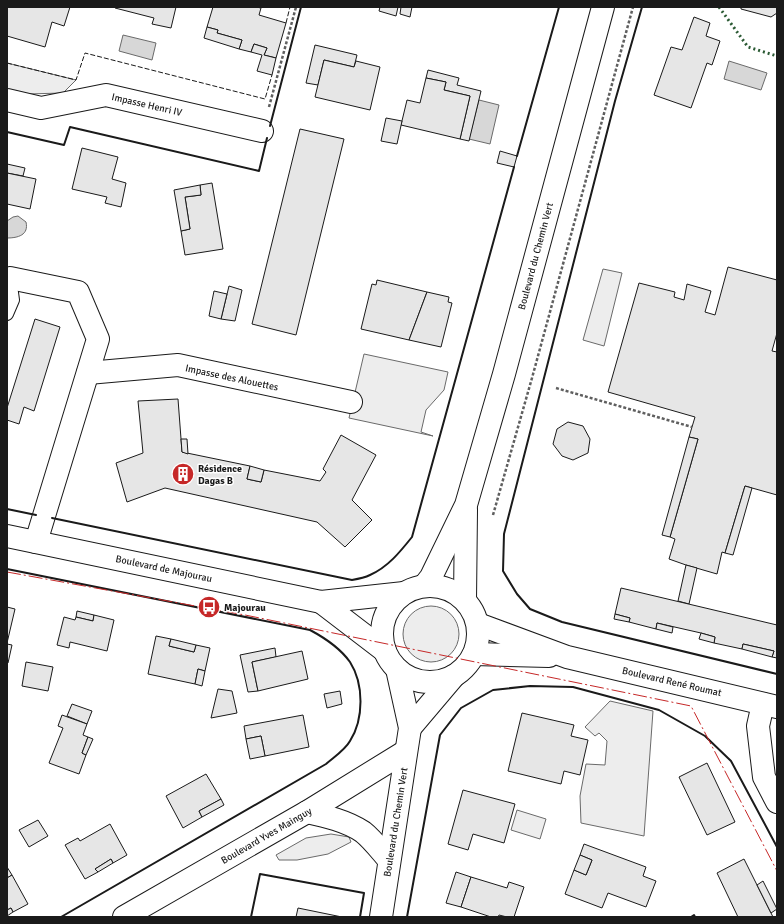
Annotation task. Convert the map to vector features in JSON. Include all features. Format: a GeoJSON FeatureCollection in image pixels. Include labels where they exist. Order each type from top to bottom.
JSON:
{"type":"FeatureCollection","features":[{"type":"Feature","properties":{"kind":"street","name":"Boulevard du Chemin Vert"},"geometry":{"type":"LineString","coordinates":[[414,589],[431,577],[466,505],[504,374],[603,7]]}},
{"type":"Feature","properties":{"kind":"street","name":"Impasse Henri IV"},"geometry":{"type":"LineString","coordinates":[[7,100],[41,108],[106,95],[262,131]]}},
{"type":"Feature","properties":{"kind":"street"},"geometry":{"type":"LineString","coordinates":[[8,278],[78,292],[98,339],[36,542]]}},
{"type":"Feature","properties":{"kind":"street","name":"Impasse des Alouettes"},"geometry":{"type":"LineString","coordinates":[[88,373],[178,365],[351,402]]}},
{"type":"Feature","properties":{"kind":"street","name":"Boulevard du Chemin Vert"},"geometry":{"type":"LineString","coordinates":[[465,600],[466,505]]}},
{"type":"Feature","properties":{"kind":"street","name":"Boulevard de Majourau"},"geometry":{"type":"LineString","coordinates":[[7,536],[321,602],[414,589]]}},
{"type":"Feature","properties":{"kind":"street"},"geometry":{"type":"LineString","coordinates":[[410,728],[454,676],[466,667],[474,654],[478,640],[478,624],[472,610],[465,600],[457,593],[447,588],[436,586],[414,589],[394,601],[387,612],[382,625],[382,638],[390,661],[397,669],[410,678],[425,682],[440,681],[454,676]]}},
{"type":"Feature","properties":{"kind":"street","name":"Boulevard de Majourau"},"geometry":{"type":"LineString","coordinates":[[321,602],[385,650]]}},
{"type":"Feature","properties":{"kind":"street","name":"Boulevard René Roumat"},"geometry":{"type":"LineString","coordinates":[[478,624],[567,656],[770,705]]}},
{"type":"Feature","properties":{"kind":"street","name":"Boulevard René Roumat"},"geometry":{"type":"LineString","coordinates":[[474,654],[567,656]]}},
{"type":"Feature","properties":{"kind":"street","name":"Boulevard du Chemin Vert"},"geometry":{"type":"LineString","coordinates":[[381,917],[410,728],[397,669]]}},
{"type":"Feature","properties":{"kind":"street"},"geometry":{"type":"LineString","coordinates":[[770,705],[758,726],[764,777],[777,802]]}},
{"type":"Feature","properties":{"kind":"street","name":"Boulevard Yves Mainguy"},"geometry":{"type":"LineString","coordinates":[[124,917],[307,812],[406,751]]}},
{"type":"Feature","properties":{"kind":"street"},"geometry":{"type":"LineString","coordinates":[[307,812],[351,825],[364,833],[389,860]]}},
{"type":"Feature","properties":{"kind":"lane"},"geometry":{"type":"LineString","coordinates":[[7,314],[13,300],[8,278]]}},
{"type":"Feature","properties":{"kind":"path"},"geometry":{"type":"LineString","coordinates":[[262,131],[296,7]]}},
{"type":"Feature","properties":{"kind":"path"},"geometry":{"type":"LineString","coordinates":[[491,520],[532,378],[634,7]]}},
{"type":"Feature","properties":{"kind":"path"},"geometry":{"type":"LineString","coordinates":[[556,388],[692,427]]}},
{"type":"Feature","properties":{"kind":"shaded area"},"geometry":{"type":"Polygon","coordinates":[[[123,35],[156,43],[152,60],[119,51],[123,35]]]}},
{"type":"Feature","properties":{"kind":"shaded area"},"geometry":{"type":"Polygon","coordinates":[[[729,61],[767,73],[761,90],[724,79],[729,61]]]}},
{"type":"Feature","properties":{"kind":"shaded area"},"geometry":{"type":"Polygon","coordinates":[[[7,63],[76,80],[63,93],[26,94],[7,91],[7,63]]]}},
{"type":"Feature","properties":{"kind":"shaded area"},"geometry":{"type":"Polygon","coordinates":[[[479,100],[499,105],[490,144],[469,139],[479,100]]]}},
{"type":"Feature","properties":{"kind":"shaded area"},"geometry":{"type":"Polygon","coordinates":[[[18,216],[26,222],[26,230],[22,235],[7,238],[7,221],[18,216]]]}},
{"type":"Feature","properties":{"kind":"shaded area"},"geometry":{"type":"Polygon","coordinates":[[[603,269],[622,273],[604,346],[583,340],[603,269]]]}},
{"type":"Feature","properties":{"kind":"shaded area"},"geometry":{"type":"Polygon","coordinates":[[[364,354],[448,372],[444,390],[426,410],[421,432],[433,436],[349,418],[364,354]]]}},
{"type":"Feature","properties":{"kind":"shaded area"},"geometry":{"type":"Polygon","coordinates":[[[425,606],[437,606],[447,610],[455,618],[459,628],[459,640],[455,650],[447,658],[437,662],[425,662],[415,658],[407,650],[403,640],[403,628],[407,618],[415,610],[425,606]]]}},
{"type":"Feature","properties":{"kind":"shaded area"},"geometry":{"type":"Polygon","coordinates":[[[610,701],[653,711],[644,836],[581,823],[580,796],[586,764],[605,765],[607,741],[599,733],[595,736],[585,727],[610,701]]]}},
{"type":"Feature","properties":{"kind":"shaded area"},"geometry":{"type":"Polygon","coordinates":[[[517,810],[546,819],[540,839],[511,830],[517,810]]]}},
{"type":"Feature","properties":{"kind":"shaded area"},"geometry":{"type":"Polygon","coordinates":[[[331,834],[349,837],[351,842],[328,854],[297,860],[279,860],[276,855],[306,838],[331,834]]]}},
{"type":"Feature","properties":{"kind":"building"},"geometry":{"type":"Polygon","coordinates":[[[7,7],[70,7],[64,26],[52,22],[45,47],[7,36],[7,7]]]}},
{"type":"Feature","properties":{"kind":"building"},"geometry":{"type":"Polygon","coordinates":[[[176,7],[171,28],[152,24],[154,18],[115,8],[176,7]]]}},
{"type":"Feature","properties":{"kind":"building"},"geometry":{"type":"Polygon","coordinates":[[[213,7],[261,8],[259,15],[286,23],[276,58],[264,55],[267,48],[254,44],[251,52],[239,49],[242,40],[217,33],[218,30],[207,27],[213,7]]]}},
{"type":"Feature","properties":{"kind":"building"},"geometry":{"type":"Polygon","coordinates":[[[380,7],[398,7],[396,16],[379,11],[380,7]]]}},
{"type":"Feature","properties":{"kind":"building"},"geometry":{"type":"Polygon","coordinates":[[[401,7],[412,7],[410,17],[400,14],[401,7]]]}},
{"type":"Feature","properties":{"kind":"building"},"geometry":{"type":"Polygon","coordinates":[[[741,7],[777,7],[777,13],[771,17],[741,9],[741,7]]]}},
{"type":"Feature","properties":{"kind":"building"},"geometry":{"type":"Polygon","coordinates":[[[694,17],[710,23],[706,36],[720,41],[712,65],[707,63],[691,108],[654,95],[671,47],[682,50],[694,17]]]}},
{"type":"Feature","properties":{"kind":"building"},"geometry":{"type":"Polygon","coordinates":[[[207,27],[218,30],[217,33],[242,40],[239,49],[204,38],[207,27]]]}},
{"type":"Feature","properties":{"kind":"building"},"geometry":{"type":"Polygon","coordinates":[[[254,44],[267,48],[264,55],[276,58],[272,75],[257,71],[262,55],[251,52],[254,44]]]}},
{"type":"Feature","properties":{"kind":"building"},"geometry":{"type":"Polygon","coordinates":[[[315,45],[357,55],[354,67],[324,60],[318,85],[306,83],[315,45]]]}},
{"type":"Feature","properties":{"kind":"building"},"geometry":{"type":"Polygon","coordinates":[[[324,60],[354,67],[356,61],[380,67],[370,110],[315,97],[324,60]]]}},
{"type":"Feature","properties":{"kind":"building"},"geometry":{"type":"Polygon","coordinates":[[[428,70],[459,78],[457,85],[481,91],[469,141],[460,139],[470,96],[444,90],[446,82],[426,78],[428,70]]]}},
{"type":"Feature","properties":{"kind":"building"},"geometry":{"type":"Polygon","coordinates":[[[426,78],[446,82],[444,90],[470,96],[460,139],[401,125],[407,100],[420,103],[426,78]]]}},
{"type":"Feature","properties":{"kind":"building"},"geometry":{"type":"Polygon","coordinates":[[[386,118],[402,121],[397,144],[381,141],[386,118]]]}},
{"type":"Feature","properties":{"kind":"building"},"geometry":{"type":"Polygon","coordinates":[[[300,129],[344,139],[296,335],[252,324],[300,129]]]}},
{"type":"Feature","properties":{"kind":"building"},"geometry":{"type":"Polygon","coordinates":[[[82,148],[118,157],[112,179],[126,183],[121,207],[105,203],[107,197],[72,189],[82,148]]]}},
{"type":"Feature","properties":{"kind":"building"},"geometry":{"type":"Polygon","coordinates":[[[500,151],[517,156],[514,167],[497,163],[500,151]]]}},
{"type":"Feature","properties":{"kind":"building"},"geometry":{"type":"Polygon","coordinates":[[[7,164],[25,168],[23,176],[7,173],[7,164]]]}},
{"type":"Feature","properties":{"kind":"building"},"geometry":{"type":"Polygon","coordinates":[[[7,173],[36,179],[30,209],[7,204],[7,173]]]}},
{"type":"Feature","properties":{"kind":"building"},"geometry":{"type":"Polygon","coordinates":[[[212,183],[223,249],[185,255],[181,231],[190,229],[185,197],[201,195],[200,185],[212,183]]]}},
{"type":"Feature","properties":{"kind":"building"},"geometry":{"type":"Polygon","coordinates":[[[200,185],[201,195],[185,197],[190,229],[181,231],[174,190],[200,185]]]}},
{"type":"Feature","properties":{"kind":"building"},"geometry":{"type":"Polygon","coordinates":[[[728,267],[777,280],[777,333],[772,351],[777,352],[777,495],[745,486],[725,553],[722,552],[717,574],[669,559],[675,539],[670,537],[698,439],[689,437],[695,417],[608,392],[639,283],[675,292],[674,297],[684,300],[687,284],[711,291],[705,312],[715,315],[728,267]]]}},
{"type":"Feature","properties":{"kind":"building"},"geometry":{"type":"Polygon","coordinates":[[[377,280],[427,292],[409,340],[361,329],[372,284],[376,285],[377,280]]]}},
{"type":"Feature","properties":{"kind":"building"},"geometry":{"type":"Polygon","coordinates":[[[229,286],[242,290],[235,321],[221,319],[229,286]]]}},
{"type":"Feature","properties":{"kind":"building"},"geometry":{"type":"Polygon","coordinates":[[[214,291],[227,294],[221,319],[209,316],[214,291]]]}},
{"type":"Feature","properties":{"kind":"building"},"geometry":{"type":"Polygon","coordinates":[[[427,292],[449,297],[448,302],[452,303],[441,347],[409,340],[427,292]]]}},
{"type":"Feature","properties":{"kind":"building"},"geometry":{"type":"Polygon","coordinates":[[[35,319],[60,327],[34,411],[24,407],[19,424],[7,420],[7,408],[35,319]]]}},
{"type":"Feature","properties":{"kind":"building","name":"Résidence Dagas B"},"geometry":{"type":"Polygon","coordinates":[[[178,399],[182,452],[250,466],[247,479],[261,482],[264,470],[320,481],[326,472],[323,469],[341,435],[376,455],[352,500],[372,520],[345,547],[317,522],[165,488],[127,502],[116,463],[143,453],[138,401],[178,399]]]}},
{"type":"Feature","properties":{"kind":"building"},"geometry":{"type":"Polygon","coordinates":[[[568,422],[583,426],[590,439],[588,453],[573,460],[562,456],[553,444],[557,429],[568,422]]]}},
{"type":"Feature","properties":{"kind":"building"},"geometry":{"type":"Polygon","coordinates":[[[689,437],[698,439],[670,537],[662,535],[689,437]]]}},
{"type":"Feature","properties":{"kind":"building"},"geometry":{"type":"Polygon","coordinates":[[[181,439],[187,439],[188,454],[182,452],[181,439]]]}},
{"type":"Feature","properties":{"kind":"building"},"geometry":{"type":"Polygon","coordinates":[[[250,466],[264,470],[261,482],[247,479],[250,466]]]}},
{"type":"Feature","properties":{"kind":"building"},"geometry":{"type":"Polygon","coordinates":[[[745,486],[752,488],[733,555],[725,553],[745,486]]]}},
{"type":"Feature","properties":{"kind":"building"},"geometry":{"type":"Polygon","coordinates":[[[686,565],[697,568],[689,604],[678,601],[686,565]]]}},
{"type":"Feature","properties":{"kind":"building"},"geometry":{"type":"Polygon","coordinates":[[[621,588],[777,625],[777,658],[772,657],[774,651],[743,644],[742,649],[714,643],[715,637],[701,633],[657,623],[656,629],[629,622],[630,618],[615,614],[621,588]]]}},
{"type":"Feature","properties":{"kind":"building"},"geometry":{"type":"Polygon","coordinates":[[[7,607],[15,609],[7,643],[7,607]]]}},
{"type":"Feature","properties":{"kind":"building"},"geometry":{"type":"Polygon","coordinates":[[[77,611],[94,615],[93,621],[76,617],[77,611]]]}},
{"type":"Feature","properties":{"kind":"building"},"geometry":{"type":"Polygon","coordinates":[[[615,614],[630,618],[629,622],[614,619],[615,614]]]}},
{"type":"Feature","properties":{"kind":"building"},"geometry":{"type":"Polygon","coordinates":[[[94,615],[114,620],[107,651],[70,642],[69,648],[57,645],[64,617],[75,620],[76,617],[93,621],[94,615]]]}},
{"type":"Feature","properties":{"kind":"building"},"geometry":{"type":"Polygon","coordinates":[[[657,623],[673,627],[672,633],[656,629],[657,623]]]}},
{"type":"Feature","properties":{"kind":"building"},"geometry":{"type":"Polygon","coordinates":[[[701,633],[715,637],[714,643],[699,639],[701,633]]]}},
{"type":"Feature","properties":{"kind":"building"},"geometry":{"type":"Polygon","coordinates":[[[156,636],[171,639],[169,646],[194,652],[196,645],[210,648],[205,671],[198,669],[195,684],[148,674],[156,636]]]}},
{"type":"Feature","properties":{"kind":"building"},"geometry":{"type":"Polygon","coordinates":[[[171,639],[196,645],[194,652],[169,646],[171,639]]]}},
{"type":"Feature","properties":{"kind":"building"},"geometry":{"type":"Polygon","coordinates":[[[7,644],[12,645],[8,663],[7,663],[7,644]]]}},
{"type":"Feature","properties":{"kind":"building"},"geometry":{"type":"Polygon","coordinates":[[[743,644],[774,651],[772,657],[742,649],[743,644]]]}},
{"type":"Feature","properties":{"kind":"building"},"geometry":{"type":"Polygon","coordinates":[[[275,648],[276,657],[252,662],[258,691],[248,692],[240,655],[275,648]]]}},
{"type":"Feature","properties":{"kind":"building"},"geometry":{"type":"Polygon","coordinates":[[[302,651],[308,679],[258,691],[252,662],[302,651]]]}},
{"type":"Feature","properties":{"kind":"building"},"geometry":{"type":"Polygon","coordinates":[[[26,662],[53,667],[48,691],[22,686],[26,662]]]}},
{"type":"Feature","properties":{"kind":"building"},"geometry":{"type":"Polygon","coordinates":[[[198,669],[205,671],[202,686],[195,684],[198,669]]]}},
{"type":"Feature","properties":{"kind":"building"},"geometry":{"type":"Polygon","coordinates":[[[218,689],[232,691],[237,713],[211,718],[218,689]]]}},
{"type":"Feature","properties":{"kind":"building"},"geometry":{"type":"Polygon","coordinates":[[[340,691],[342,704],[327,708],[324,694],[340,691]]]}},
{"type":"Feature","properties":{"kind":"building"},"geometry":{"type":"Polygon","coordinates":[[[72,704],[92,711],[87,724],[67,716],[72,704]]]}},
{"type":"Feature","properties":{"kind":"building"},"geometry":{"type":"Polygon","coordinates":[[[522,713],[574,725],[571,736],[588,740],[580,775],[564,771],[561,784],[508,771],[522,713]]]}},
{"type":"Feature","properties":{"kind":"building"},"geometry":{"type":"Polygon","coordinates":[[[62,715],[87,724],[83,735],[88,737],[82,753],[86,755],[79,774],[49,763],[63,728],[58,726],[62,715]]]}},
{"type":"Feature","properties":{"kind":"building"},"geometry":{"type":"Polygon","coordinates":[[[303,715],[309,747],[265,756],[261,736],[246,739],[244,726],[303,715]]]}},
{"type":"Feature","properties":{"kind":"building"},"geometry":{"type":"Polygon","coordinates":[[[261,736],[265,756],[250,759],[246,739],[261,736]]]}},
{"type":"Feature","properties":{"kind":"building"},"geometry":{"type":"Polygon","coordinates":[[[88,737],[93,739],[86,755],[82,753],[88,737]]]}},
{"type":"Feature","properties":{"kind":"building"},"geometry":{"type":"Polygon","coordinates":[[[707,763],[735,822],[707,835],[679,777],[707,763]]]}},
{"type":"Feature","properties":{"kind":"building"},"geometry":{"type":"Polygon","coordinates":[[[206,774],[221,799],[199,811],[202,817],[183,828],[166,796],[206,774]]]}},
{"type":"Feature","properties":{"kind":"building"},"geometry":{"type":"Polygon","coordinates":[[[463,790],[515,804],[504,843],[473,834],[468,850],[448,844],[463,790]]]}},
{"type":"Feature","properties":{"kind":"building"},"geometry":{"type":"Polygon","coordinates":[[[221,799],[224,805],[202,817],[199,811],[221,799]]]}},
{"type":"Feature","properties":{"kind":"building"},"geometry":{"type":"Polygon","coordinates":[[[38,820],[48,836],[29,847],[19,830],[38,820]]]}},
{"type":"Feature","properties":{"kind":"building"},"geometry":{"type":"Polygon","coordinates":[[[110,824],[127,855],[113,863],[111,859],[95,869],[98,872],[85,879],[65,845],[78,838],[80,841],[110,824]]]}},
{"type":"Feature","properties":{"kind":"building"},"geometry":{"type":"Polygon","coordinates":[[[584,844],[646,867],[643,876],[656,881],[646,907],[608,893],[602,908],[565,894],[574,870],[586,875],[592,860],[580,855],[584,844]]]}},
{"type":"Feature","properties":{"kind":"building"},"geometry":{"type":"Polygon","coordinates":[[[580,855],[592,860],[586,875],[574,870],[580,855]]]}},
{"type":"Feature","properties":{"kind":"building"},"geometry":{"type":"Polygon","coordinates":[[[111,859],[113,863],[98,872],[95,869],[111,859]]]}},
{"type":"Feature","properties":{"kind":"building"},"geometry":{"type":"Polygon","coordinates":[[[744,859],[773,917],[738,917],[717,873],[744,859]]]}},
{"type":"Feature","properties":{"kind":"building"},"geometry":{"type":"Polygon","coordinates":[[[7,867],[12,875],[7,878],[7,867]]]}},
{"type":"Feature","properties":{"kind":"building"},"geometry":{"type":"Polygon","coordinates":[[[456,872],[471,877],[461,907],[446,903],[456,872]]]}},
{"type":"Feature","properties":{"kind":"building"},"geometry":{"type":"Polygon","coordinates":[[[12,875],[28,904],[13,912],[11,908],[7,910],[7,878],[12,875]]]}},
{"type":"Feature","properties":{"kind":"building"},"geometry":{"type":"Polygon","coordinates":[[[471,877],[507,888],[509,882],[524,887],[514,917],[499,915],[498,917],[491,917],[461,907],[471,877]]]}},
{"type":"Feature","properties":{"kind":"building"},"geometry":{"type":"Polygon","coordinates":[[[763,881],[777,909],[771,913],[757,885],[763,881]]]}},
{"type":"Feature","properties":{"kind":"building"},"geometry":{"type":"Polygon","coordinates":[[[11,908],[13,912],[7,916],[7,910],[11,908]]]}},
{"type":"Feature","properties":{"kind":"building"},"geometry":{"type":"Polygon","coordinates":[[[298,908],[342,917],[296,917],[298,908]]]}},
{"type":"Feature","properties":{"kind":"hedge"},"geometry":{"type":"LineString","coordinates":[[719,7],[748,47],[777,56]]}},
{"type":"Feature","properties":{"kind":"fence"},"geometry":{"type":"LineString","coordinates":[[286,23],[290,7]]}},
{"type":"Feature","properties":{"kind":"fence"},"geometry":{"type":"LineString","coordinates":[[7,63],[76,80],[85,53],[265,99],[272,75]]}},
{"type":"Feature","properties":{"kind":"wall"},"geometry":{"type":"LineString","coordinates":[[270,126],[301,7]]}},
{"type":"Feature","properties":{"kind":"wall"},"geometry":{"type":"LineString","coordinates":[[517,156],[559,7]]}},
{"type":"Feature","properties":{"kind":"wall"},"geometry":{"type":"LineString","coordinates":[[642,7],[615,101],[504,534],[503,571],[517,594],[530,609],[562,622],[777,674]]}},
{"type":"Feature","properties":{"kind":"wall"},"geometry":{"type":"LineString","coordinates":[[7,132],[64,145],[70,127],[259,171],[267,138]]}},
{"type":"Feature","properties":{"kind":"wall"},"geometry":{"type":"LineString","coordinates":[[52,518],[352,580],[368,576],[382,568],[398,554],[412,537],[514,167]]}},
{"type":"Feature","properties":{"kind":"wall"},"geometry":{"type":"LineString","coordinates":[[7,509],[36,515]]}},
{"type":"Feature","properties":{"kind":"wall"},"geometry":{"type":"LineString","coordinates":[[7,569],[310,630],[321,636],[342,652],[355,671],[360,691],[360,712],[355,732],[345,747],[326,764],[61,917]]}},
{"type":"Feature","properties":{"kind":"wall"},"geometry":{"type":"LineString","coordinates":[[407,917],[440,735],[461,708],[493,690],[530,686],[573,687],[659,710],[705,736],[731,761],[777,847]]}},
{"type":"Feature","properties":{"kind":"wall"},"geometry":{"type":"LineString","coordinates":[[251,917],[260,874],[364,893],[360,917]]}},
{"type":"Feature","properties":{"kind":"wall"},"geometry":{"type":"LineString","coordinates":[[691,917],[694,915],[695,917]]}},
{"type":"Feature","properties":{"kind":"power"},"geometry":{"type":"LineString","coordinates":[[7,572],[245,615],[691,706],[777,871]]}},
{"type":"Feature","properties":{"kind":"place","name":"Résidence Dagas B"},"geometry":{"type":"Point","coordinates":[183,474]}},
{"type":"Feature","properties":{"kind":"place","name":"Majourau"},"geometry":{"type":"Point","coordinates":[209,607]}}]}
